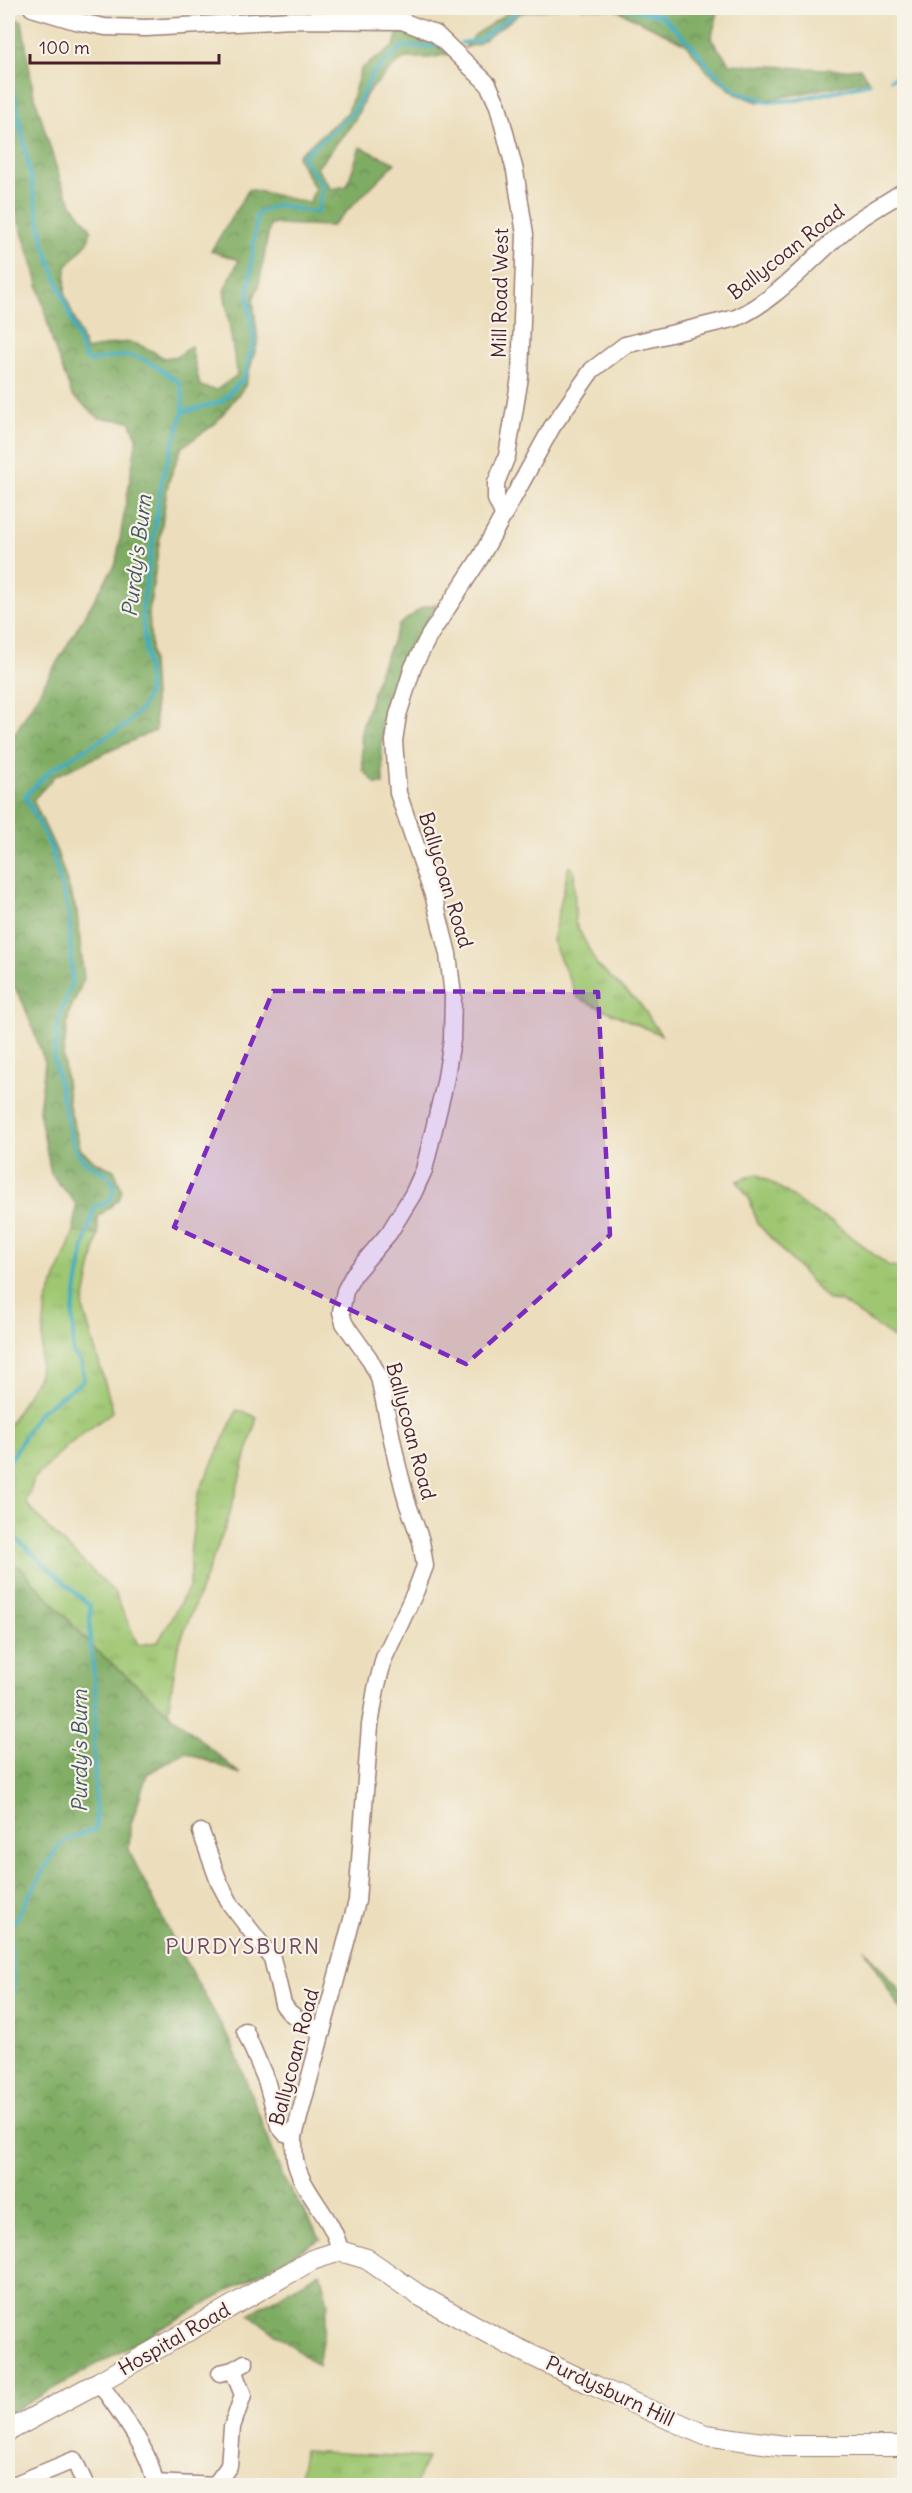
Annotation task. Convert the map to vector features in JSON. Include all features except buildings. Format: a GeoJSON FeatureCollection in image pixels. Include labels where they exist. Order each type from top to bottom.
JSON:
{"type":"FeatureCollection","features":[{"type":"Feature","properties":{"kind":"main road","name":"Hospital Road"},"geometry":{"type":"LineString","coordinates":[[8,2431],[99,2382],[312,2260],[340,2251]]}},
{"type":"Feature","properties":{"kind":"main road","name":"Purdysburn Hill"},"geometry":{"type":"LineString","coordinates":[[340,2251],[367,2259],[417,2294],[506,2343],[705,2435],[784,2446],[904,2446]]}},
{"type":"Feature","properties":{"kind":"street","name":"Mill Road West"},"geometry":{"type":"LineString","coordinates":[[32,8],[105,27],[146,28],[291,20],[402,21],[436,34],[488,84],[498,106],[504,128],[525,234],[523,339],[519,377],[507,456],[496,483],[496,499],[504,516]]}},
{"type":"Feature","properties":{"kind":"street","name":"Ballycoan Road"},"geometry":{"type":"LineString","coordinates":[[340,2251],[338,2239],[305,2184],[295,2160],[294,2136],[357,1901],[370,1725],[376,1689],[384,1658],[425,1566],[424,1554],[399,1473],[378,1377],[369,1358],[344,1323],[341,1312],[345,1290],[354,1274],[389,1233],[413,1194],[424,1170],[445,1083],[452,1040],[453,996],[448,954],[434,898],[398,793],[394,741],[398,715],[413,667],[429,636],[504,516],[552,427],[592,370],[625,345],[736,318],[749,312],[786,285],[852,225],[904,191]]}},
{"type":"Feature","properties":{"kind":"street"},"geometry":{"type":"LineString","coordinates":[[201,1832],[219,1882],[231,1905],[272,1958],[283,2004],[302,2022],[322,2032]]}},
{"type":"Feature","properties":{"kind":"street"},"geometry":{"type":"LineString","coordinates":[[245,2031],[266,2080],[279,2126],[285,2133],[294,2136]]}},
{"type":"Feature","properties":{"kind":"street"},"geometry":{"type":"LineString","coordinates":[[99,2382],[138,2440],[152,2472],[154,2484],[215,2485],[229,2466],[232,2427],[243,2395],[233,2368]]}},
{"type":"Feature","properties":{"kind":"street"},"geometry":{"type":"LineString","coordinates":[[11,2486],[74,2460],[86,2486]]}},
{"type":"Feature","properties":{"kind":"highlighted area"},"geometry":{"type":"Polygon","coordinates":[[[273,991],[598,992],[610,1235],[466,1364],[174,1227],[273,991]]]}},
{"type":"Feature","properties":{"kind":"green space"},"geometry":{"type":"Polygon","coordinates":[[[514,8],[558,8],[521,13],[478,44],[464,48],[475,35],[514,8]]]}},
{"type":"Feature","properties":{"kind":"green space"},"geometry":{"type":"Polygon","coordinates":[[[582,8],[719,8],[711,39],[730,64],[843,70],[860,68],[868,80],[758,102],[736,94],[708,72],[686,44],[615,9],[582,8]]]}},
{"type":"Feature","properties":{"kind":"green space"},"geometry":{"type":"Polygon","coordinates":[[[8,16],[22,21],[33,91],[60,180],[72,204],[91,229],[88,242],[66,267],[65,294],[86,350],[126,342],[142,346],[164,358],[178,356],[191,346],[200,386],[216,390],[237,375],[224,290],[239,260],[211,251],[249,189],[309,203],[315,189],[297,156],[348,112],[361,69],[394,46],[399,29],[430,40],[449,54],[429,58],[406,58],[392,68],[367,93],[355,120],[317,168],[331,189],[347,186],[360,147],[395,163],[332,226],[270,224],[259,285],[253,300],[258,341],[245,386],[215,424],[182,447],[168,483],[149,613],[156,730],[55,776],[33,800],[57,852],[77,912],[84,979],[69,1013],[63,1056],[69,1106],[81,1150],[96,1162],[114,1170],[122,1190],[119,1199],[98,1217],[98,1235],[74,1232],[76,1204],[51,1174],[39,1111],[45,1062],[24,1005],[8,975],[8,745],[116,563],[137,437],[130,421],[99,418],[72,395],[53,344],[34,269],[14,207],[8,162],[8,16]]]}},
{"type":"Feature","properties":{"kind":"green space"},"geometry":{"type":"Polygon","coordinates":[[[437,604],[419,634],[396,682],[382,739],[383,784],[376,784],[363,770],[361,731],[379,673],[399,625],[423,607],[437,604]]]}},
{"type":"Feature","properties":{"kind":"green space"},"geometry":{"type":"Polygon","coordinates":[[[569,866],[574,871],[575,922],[597,965],[640,1004],[661,1035],[578,998],[552,941],[569,866]]]}},
{"type":"Feature","properties":{"kind":"green space"},"geometry":{"type":"Polygon","coordinates":[[[757,1174],[814,1213],[832,1222],[889,1266],[904,1268],[904,1345],[840,1301],[828,1300],[757,1223],[750,1200],[737,1181],[757,1174]]]}},
{"type":"Feature","properties":{"kind":"green space"},"geometry":{"type":"Polygon","coordinates":[[[74,1232],[98,1235],[83,1308],[113,1411],[67,1446],[34,1479],[26,1503],[49,1529],[114,1592],[138,1645],[158,1642],[190,1585],[190,1554],[198,1494],[237,1410],[257,1417],[227,1523],[178,1647],[168,1712],[94,1648],[19,1566],[8,1566],[8,1427],[39,1375],[46,1303],[74,1232]]]}},
{"type":"Feature","properties":{"kind":"green space"},"geometry":{"type":"Polygon","coordinates":[[[8,1566],[19,1566],[94,1648],[240,1774],[185,1752],[147,1774],[130,1827],[129,1851],[174,1941],[231,2042],[284,2180],[321,2239],[8,2414],[8,1566]]]}},
{"type":"Feature","properties":{"kind":"green space"},"geometry":{"type":"Polygon","coordinates":[[[864,1948],[904,1995],[904,2015],[864,1948]]]}},
{"type":"Feature","properties":{"kind":"green space"},"geometry":{"type":"Polygon","coordinates":[[[320,2272],[328,2303],[318,2366],[249,2314],[320,2272]]]}},
{"type":"Feature","properties":{"kind":"green space"},"geometry":{"type":"Polygon","coordinates":[[[304,2451],[427,2458],[415,2484],[299,2485],[304,2451]]]}},
{"type":"Feature","properties":{"kind":"waterway"},"geometry":{"type":"LineString","coordinates":[[461,43],[479,40],[521,9],[530,8]]}},
{"type":"Feature","properties":{"kind":"waterway"},"geometry":{"type":"LineString","coordinates":[[625,8],[662,16],[692,45],[711,69],[738,92],[768,102],[797,100],[870,83]]}},
{"type":"Feature","properties":{"kind":"waterway"},"geometry":{"type":"LineString","coordinates":[[183,412],[221,402],[244,378],[254,341],[248,297],[257,213],[277,205],[317,213],[323,187],[302,156],[353,114],[373,73],[403,46],[435,47]]}},
{"type":"Feature","properties":{"kind":"waterway","name":"Purdy's Burn"},"geometry":{"type":"LineString","coordinates":[[8,71],[44,244],[85,358],[90,362],[119,356],[138,357],[179,382],[183,395],[183,412],[162,479],[142,611],[149,691],[142,708],[126,725],[52,769],[25,796],[51,848],[69,913],[72,982],[59,1017],[54,1059],[66,1116],[74,1147],[84,1161],[108,1175],[114,1184],[110,1200],[95,1206],[84,1246],[73,1311],[73,1353],[82,1365],[84,1380],[38,1413],[8,1464]]}},
{"type":"Feature","properties":{"kind":"waterway"},"geometry":{"type":"LineString","coordinates":[[891,79],[904,72]]}},
{"type":"Feature","properties":{"kind":"waterway","name":"Purdy's Burn"},"geometry":{"type":"LineString","coordinates":[[8,1525],[10,1533],[90,1606],[90,1637],[96,1700],[94,1744],[96,1829],[68,1839],[58,1846],[9,1930],[14,1991],[8,2010]]}},
{"type":"Feature","properties":{"kind":"district","name":"PURDYSBURN"},"geometry":{"type":"Point","coordinates":[243,1946]}}]}
